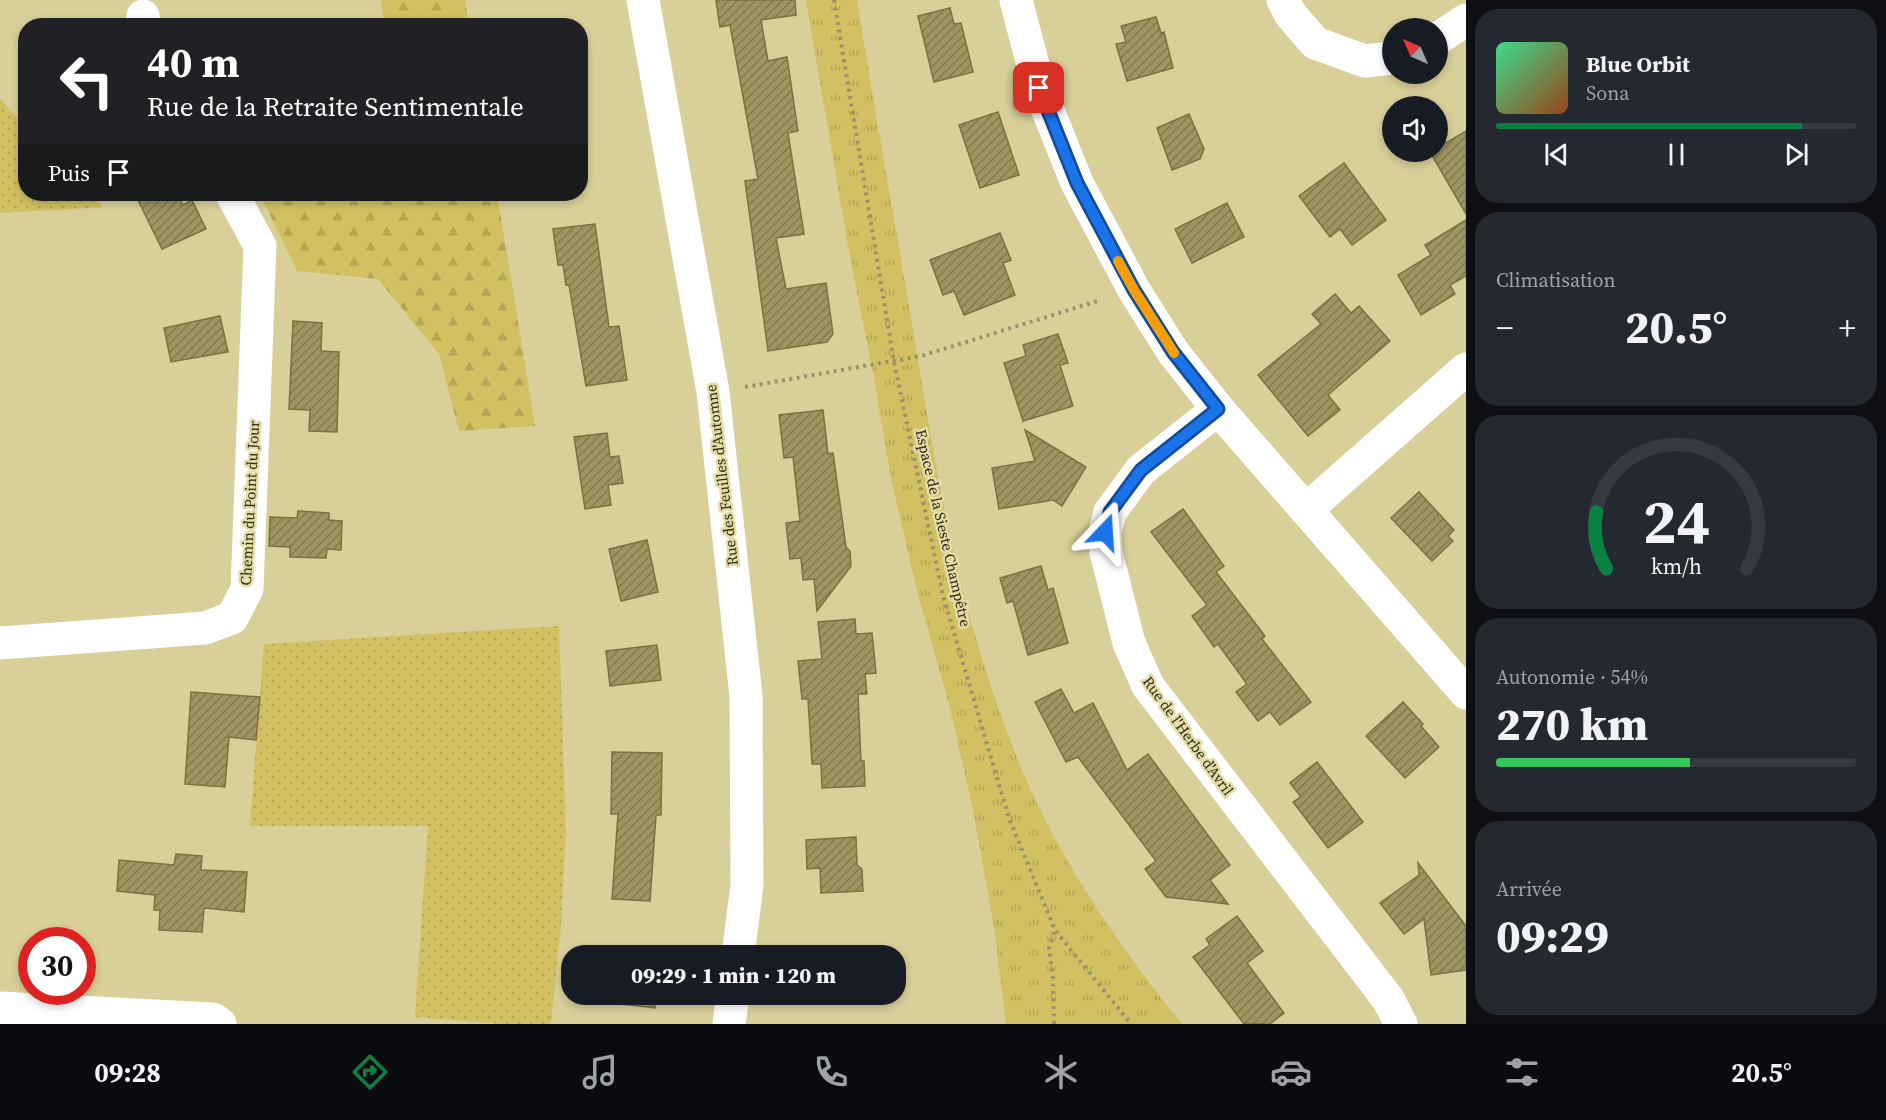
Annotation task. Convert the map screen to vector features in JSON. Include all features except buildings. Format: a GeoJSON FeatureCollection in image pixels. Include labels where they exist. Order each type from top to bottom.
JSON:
{"type":"FeatureCollection","features":[{"type":"Feature","properties":{"kind":"street","name":"Rue des Feuilles d'Automne"},"geometry":{"type":"LineString","coordinates":[[643,0],[713,392],[746,696],[747,885],[739,945]]}},
{"type":"Feature","properties":{"kind":"street"},"geometry":{"type":"LineString","coordinates":[[1016,0],[1039,88],[1077,183],[1134,290],[1173,352],[1218,409],[1466,693]]}},
{"type":"Feature","properties":{"kind":"street"},"geometry":{"type":"LineString","coordinates":[[1283,0],[1291,15],[1315,43],[1365,61],[1382,59]]}},
{"type":"Feature","properties":{"kind":"street"},"geometry":{"type":"LineString","coordinates":[[1448,32],[1466,20]]}},
{"type":"Feature","properties":{"kind":"street","name":"Chemin du Point du Jour"},"geometry":{"type":"LineString","coordinates":[[0,643],[205,628],[232,618],[247,589],[260,246],[236,201]]}},
{"type":"Feature","properties":{"kind":"street"},"geometry":{"type":"LineString","coordinates":[[1306,510],[1466,369]]}},
{"type":"Feature","properties":{"kind":"street","name":"Rue de l'Herbe d'Avril"},"geometry":{"type":"LineString","coordinates":[[1218,409],[1141,470],[1110,512],[1105,532],[1106,552],[1129,643],[1148,686],[1388,999],[1401,1024]]}},
{"type":"Feature","properties":{"kind":"street"},"geometry":{"type":"LineString","coordinates":[[729,1024],[732,1005]]}},
{"type":"Feature","properties":{"kind":"street"},"geometry":{"type":"LineString","coordinates":[[0,1008],[213,1019],[220,1024]]}},
{"type":"Feature","properties":{"kind":"path","name":"Espace de la Sieste Champêtre"},"geometry":{"type":"LineString","coordinates":[[834,0],[894,362],[943,596],[1009,818],[1055,930],[1131,1024]]}},
{"type":"Feature","properties":{"kind":"path"},"geometry":{"type":"LineString","coordinates":[[743,387],[921,356],[1134,290]]}},
{"type":"Feature","properties":{"kind":"path"},"geometry":{"type":"LineString","coordinates":[[1054,1024],[1053,978],[1049,948],[1055,930]]}},
{"type":"Feature","properties":{"kind":"green space"},"geometry":{"type":"Polygon","coordinates":[[[381,0],[465,0],[468,18],[384,18],[381,0]]]}},
{"type":"Feature","properties":{"kind":"green space"},"geometry":{"type":"Polygon","coordinates":[[[806,0],[857,0],[945,513],[971,622],[1003,721],[1037,804],[1073,870],[1114,934],[1182,1024],[1006,1024],[994,927],[973,810],[950,708],[918,594],[891,479],[806,0]]]}},
{"type":"Feature","properties":{"kind":"green space"},"geometry":{"type":"Polygon","coordinates":[[[0,99],[18,118],[18,201],[97,201],[103,207],[0,213],[0,99]]]}},
{"type":"Feature","properties":{"kind":"green space"},"geometry":{"type":"Polygon","coordinates":[[[263,201],[498,201],[535,426],[459,431],[439,354],[378,279],[297,271],[263,201]]]}},
{"type":"Feature","properties":{"kind":"green space"},"geometry":{"type":"Polygon","coordinates":[[[559,626],[566,831],[561,925],[551,1024],[501,1024],[415,1017],[428,826],[250,826],[264,644],[559,626]]]}},
{"type":"Feature","properties":{"kind":"slow traffic"},"geometry":{"type":"LineString","coordinates":[[1118,261],[1174,353]]}},
{"type":"Feature","properties":{"kind":"route"},"geometry":{"type":"LineString","coordinates":[[1039,88],[1077,183],[1134,290],[1173,352],[1218,409],[1141,470],[1110,512],[1105,532]]}}]}
